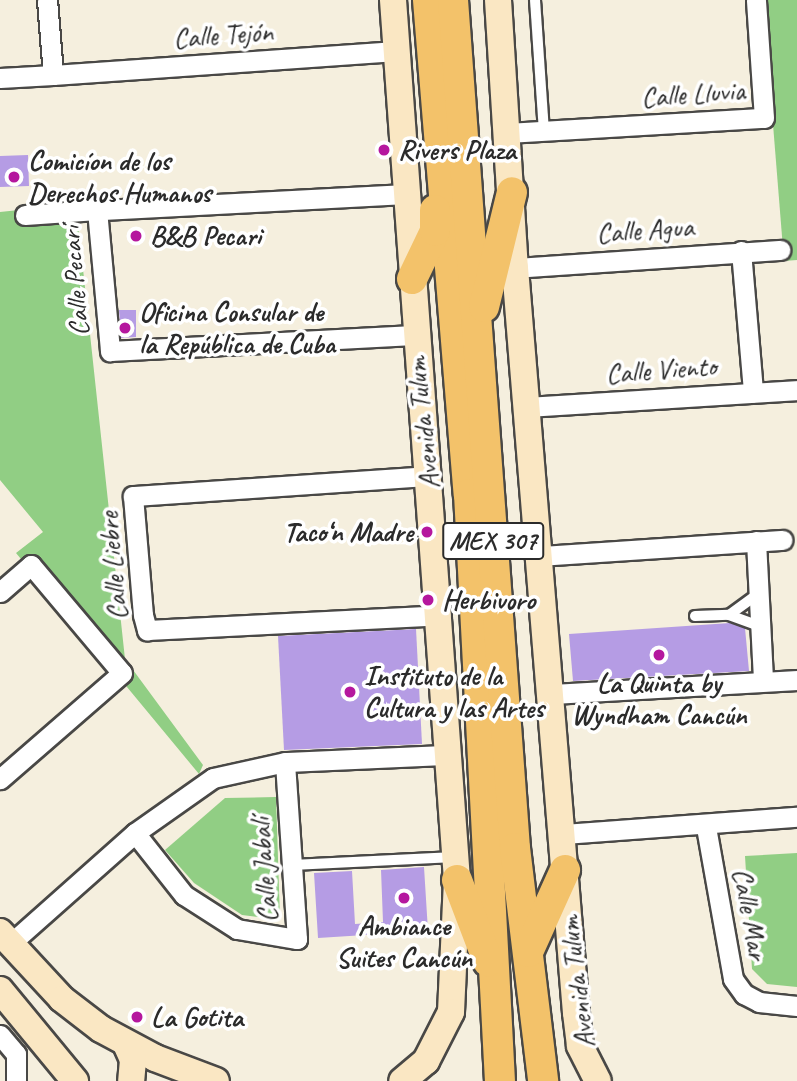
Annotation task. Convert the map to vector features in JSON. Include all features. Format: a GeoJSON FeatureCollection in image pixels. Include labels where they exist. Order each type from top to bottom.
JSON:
{"type":"FeatureCollection","features":[{"type":"Feature","properties":{"kind":"main road","name":"Avenida Tulum"},"geometry":{"type":"LineString","coordinates":[[428,0],[469,494],[498,988],[500,1081]]}},
{"type":"Feature","properties":{"kind":"main road","name":"Avenida Tulum"},"geometry":{"type":"LineString","coordinates":[[453,0],[515,848],[543,1081]]}},
{"type":"Feature","properties":{"kind":"main road"},"geometry":{"type":"LineString","coordinates":[[412,279],[435,231],[433,70]]}},
{"type":"Feature","properties":{"kind":"main road"},"geometry":{"type":"LineString","coordinates":[[478,331],[512,192]]}},
{"type":"Feature","properties":{"kind":"main road"},"geometry":{"type":"LineString","coordinates":[[456,869],[498,988]]}},
{"type":"Feature","properties":{"kind":"main road"},"geometry":{"type":"LineString","coordinates":[[527,953],[565,870]]}},
{"type":"Feature","properties":{"kind":"street"},"geometry":{"type":"LineString","coordinates":[[47,0],[53,75]]}},
{"type":"Feature","properties":{"kind":"street","name":"Avenida Tulum"},"geometry":{"type":"LineString","coordinates":[[393,0],[414,335],[441,615],[446,755],[456,869],[451,1012],[426,1061],[402,1081]]}},
{"type":"Feature","properties":{"kind":"street","name":"Avenida Tulum"},"geometry":{"type":"LineString","coordinates":[[498,0],[515,268],[553,694],[580,1046],[598,1081]]}},
{"type":"Feature","properties":{"kind":"street","name":"Calle Lluvia"},"geometry":{"type":"LineString","coordinates":[[508,133],[764,118],[756,0]]}},
{"type":"Feature","properties":{"kind":"street","name":"Calle Tejón"},"geometry":{"type":"LineString","coordinates":[[0,78],[396,51]]}},
{"type":"Feature","properties":{"kind":"street","name":"Calle Pecarí"},"geometry":{"type":"LineString","coordinates":[[406,194],[97,210],[110,351],[414,335]]}},
{"type":"Feature","properties":{"kind":"street"},"geometry":{"type":"LineString","coordinates":[[25,215],[97,210]]}},
{"type":"Feature","properties":{"kind":"street","name":"Calle Agua"},"geometry":{"type":"LineString","coordinates":[[515,268],[780,250]]}},
{"type":"Feature","properties":{"kind":"street"},"geometry":{"type":"LineString","coordinates":[[741,251],[753,392]]}},
{"type":"Feature","properties":{"kind":"street","name":"Calle Viento"},"geometry":{"type":"LineString","coordinates":[[528,407],[797,390]]}},
{"type":"Feature","properties":{"kind":"street","name":"Calle Liebre"},"geometry":{"type":"LineString","coordinates":[[428,476],[133,496],[142,602],[147,630],[441,615]]}},
{"type":"Feature","properties":{"kind":"street"},"geometry":{"type":"LineString","coordinates":[[540,556],[782,540]]}},
{"type":"Feature","properties":{"kind":"street"},"geometry":{"type":"LineString","coordinates":[[756,541],[762,681]]}},
{"type":"Feature","properties":{"kind":"street"},"geometry":{"type":"LineString","coordinates":[[0,592],[31,565],[122,673],[0,779]]}},
{"type":"Feature","properties":{"kind":"street"},"geometry":{"type":"LineString","coordinates":[[553,694],[797,680]]}},
{"type":"Feature","properties":{"kind":"street"},"geometry":{"type":"LineString","coordinates":[[216,1081],[125,1044],[76,1012],[5,938],[135,833],[213,778],[285,762],[446,755]]}},
{"type":"Feature","properties":{"kind":"street","name":"Calle Jabalí"},"geometry":{"type":"LineString","coordinates":[[135,833],[184,895],[237,929],[297,939],[285,762]]}},
{"type":"Feature","properties":{"kind":"street"},"geometry":{"type":"LineString","coordinates":[[563,834],[706,827],[797,817]]}},
{"type":"Feature","properties":{"kind":"street","name":"Calle Mar"},"geometry":{"type":"LineString","coordinates":[[706,827],[733,979],[744,994],[759,1002],[797,1006]]}},
{"type":"Feature","properties":{"kind":"street"},"geometry":{"type":"LineString","coordinates":[[0,990],[75,1081]]}},
{"type":"Feature","properties":{"kind":"street"},"geometry":{"type":"LineString","coordinates":[[54,1081],[53,1052],[59,1028],[76,1012]]}},
{"type":"Feature","properties":{"kind":"street"},"geometry":{"type":"LineString","coordinates":[[0,1035],[16,1054],[16,1081]]}},
{"type":"Feature","properties":{"kind":"street"},"geometry":{"type":"LineString","coordinates":[[125,1044],[133,1060],[131,1081]]}},
{"type":"Feature","properties":{"kind":"lane"},"geometry":{"type":"LineString","coordinates":[[535,0],[544,131]]}},
{"type":"Feature","properties":{"kind":"lane"},"geometry":{"type":"LineString","coordinates":[[729,615],[758,594]]}},
{"type":"Feature","properties":{"kind":"lane"},"geometry":{"type":"LineString","coordinates":[[695,616],[729,615],[760,626]]}},
{"type":"Feature","properties":{"kind":"lane"},"geometry":{"type":"LineString","coordinates":[[292,865],[456,869]]}},
{"type":"Feature","properties":{"kind":"green space"},"geometry":{"type":"Polygon","coordinates":[[[763,0],[797,0],[797,260],[784,261],[763,0]]]}},
{"type":"Feature","properties":{"kind":"green space"},"geometry":{"type":"Polygon","coordinates":[[[76,204],[125,659],[203,765],[199,774],[16,553],[43,532],[0,480],[0,212],[76,204]]]}},
{"type":"Feature","properties":{"kind":"green space"},"geometry":{"type":"Polygon","coordinates":[[[276,797],[280,920],[242,915],[194,883],[165,850],[225,798],[276,797]]]}},
{"type":"Feature","properties":{"kind":"green space"},"geometry":{"type":"Polygon","coordinates":[[[797,853],[797,987],[767,984],[752,969],[745,856],[797,853]]]}},
{"type":"Feature","properties":{"kind":"building","name":"Comicíon de los Derechos Humanos"},"geometry":{"type":"Polygon","coordinates":[[[28,155],[29,186],[0,187],[0,156],[28,155]]]}},
{"type":"Feature","properties":{"kind":"building"},"geometry":{"type":"Polygon","coordinates":[[[119,310],[136,310],[136,337],[121,338],[119,310]]]}},
{"type":"Feature","properties":{"kind":"building","name":"La Quinta by Wyndham Cancún"},"geometry":{"type":"Polygon","coordinates":[[[730,623],[745,628],[749,671],[573,681],[569,634],[730,623]]]}},
{"type":"Feature","properties":{"kind":"building","name":"Instituto de la Cultura y las Artes"},"geometry":{"type":"Polygon","coordinates":[[[416,629],[422,744],[284,750],[278,636],[416,629]]]}},
{"type":"Feature","properties":{"kind":"building","name":"Ambiance Suites Cancún"},"geometry":{"type":"Polygon","coordinates":[[[424,867],[428,931],[318,938],[314,873],[352,871],[355,924],[383,922],[381,870],[424,867]]]}},
{"type":"Feature","properties":{"kind":"place","name":"Rivers Plaza"},"geometry":{"type":"Point","coordinates":[384,150]}},
{"type":"Feature","properties":{"kind":"place","name":"Comicíon de los Derechos Humanos"},"geometry":{"type":"Point","coordinates":[14,177]}},
{"type":"Feature","properties":{"kind":"place","name":"B&B Pecari"},"geometry":{"type":"Point","coordinates":[136,236]}},
{"type":"Feature","properties":{"kind":"place","name":"Oficina Consular de la República de Cuba"},"geometry":{"type":"Point","coordinates":[125,328]}},
{"type":"Feature","properties":{"kind":"place","name":"Taco‘n Madre"},"geometry":{"type":"Point","coordinates":[427,532]}},
{"type":"Feature","properties":{"kind":"place","name":"Herbivoro"},"geometry":{"type":"Point","coordinates":[428,600]}},
{"type":"Feature","properties":{"kind":"place","name":"La Quinta by Wyndham Cancún"},"geometry":{"type":"Point","coordinates":[659,655]}},
{"type":"Feature","properties":{"kind":"place","name":"Instituto de la Cultura y las Artes"},"geometry":{"type":"Point","coordinates":[350,692]}},
{"type":"Feature","properties":{"kind":"place","name":"Ambiance Suites Cancún"},"geometry":{"type":"Point","coordinates":[404,898]}},
{"type":"Feature","properties":{"kind":"place","name":"La Gotita"},"geometry":{"type":"Point","coordinates":[137,1017]}}]}
